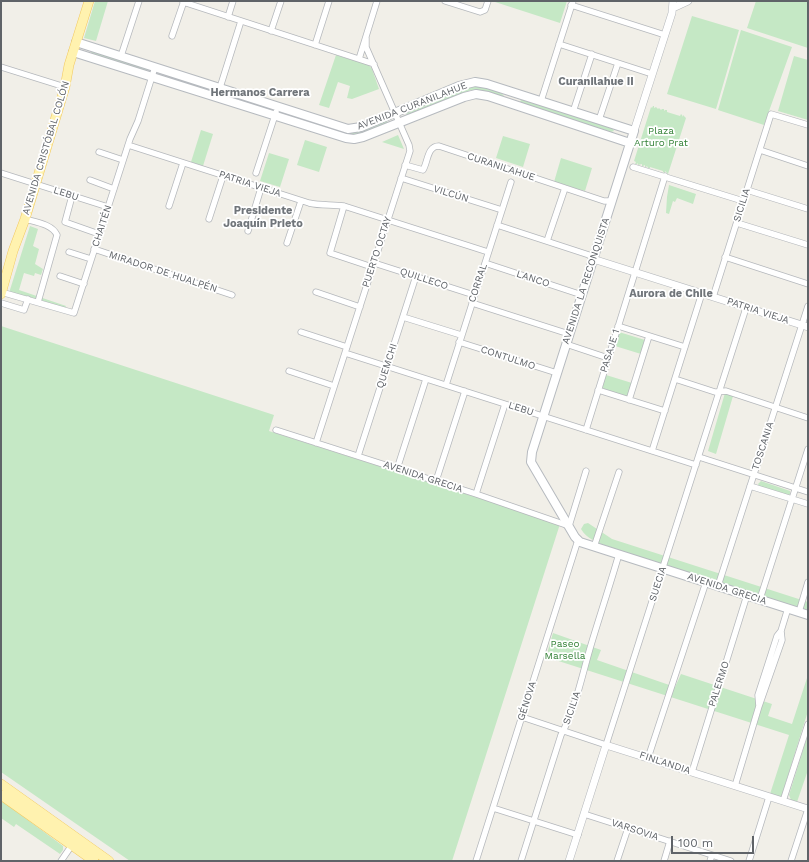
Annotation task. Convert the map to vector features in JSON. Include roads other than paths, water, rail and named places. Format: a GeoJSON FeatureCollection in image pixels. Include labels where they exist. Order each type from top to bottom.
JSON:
{"type":"FeatureCollection","features":[{"type":"Feature","properties":{"kind":"main road","name":"AVENIDA CRISTÓBAL COLÓN"},"geometry":{"type":"LineString","coordinates":[[1,293],[65,87],[69,65],[89,1]]}},
{"type":"Feature","properties":{"kind":"main road","name":"AVENIDA CURANILAHUE"},"geometry":{"type":"LineString","coordinates":[[76,42],[351,129],[362,127],[463,84],[471,82],[482,83],[519,94],[634,131]]}},
{"type":"Feature","properties":{"kind":"main road","name":"AVENIDA CURANILAHUE"},"geometry":{"type":"LineString","coordinates":[[73,52],[350,139],[363,137],[472,95],[484,95],[630,143]]}},
{"type":"Feature","properties":{"kind":"main road"},"geometry":{"type":"LineString","coordinates":[[515,105],[519,94]]}},
{"type":"Feature","properties":{"kind":"main road","name":"AVENIDA LA RECONQUISTA"},"geometry":{"type":"LineString","coordinates":[[578,540],[533,466],[531,454],[634,131]]}},
{"type":"Feature","properties":{"kind":"main road","name":"AVENIDA GRECIA"},"geometry":{"type":"LineString","coordinates":[[578,540],[808,615]]}},
{"type":"Feature","properties":{"kind":"main road"},"geometry":{"type":"LineString","coordinates":[[1,784],[109,861]]}},
{"type":"Feature","properties":{"kind":"main road"},"geometry":{"type":"LineString","coordinates":[[1,795],[94,861]]}},
{"type":"Feature","properties":{"kind":"street"},"geometry":{"type":"LineString","coordinates":[[121,56],[139,1]]}},
{"type":"Feature","properties":{"kind":"street"},"geometry":{"type":"LineString","coordinates":[[228,17],[233,1]]}},
{"type":"Feature","properties":{"kind":"street"},"geometry":{"type":"LineString","coordinates":[[271,31],[281,1]]}},
{"type":"Feature","properties":{"kind":"street"},"geometry":{"type":"LineString","coordinates":[[315,45],[328,1]]}},
{"type":"Feature","properties":{"kind":"street"},"geometry":{"type":"LineString","coordinates":[[359,59],[377,1]]}},
{"type":"Feature","properties":{"kind":"street"},"geometry":{"type":"LineString","coordinates":[[446,1],[479,12],[485,10],[488,1]]}},
{"type":"Feature","properties":{"kind":"street"},"geometry":{"type":"LineString","coordinates":[[675,6],[688,1]]}},
{"type":"Feature","properties":{"kind":"street"},"geometry":{"type":"LineString","coordinates":[[172,36],[183,2],[374,64]]}},
{"type":"Feature","properties":{"kind":"street"},"geometry":{"type":"LineString","coordinates":[[541,101],[572,3],[665,35]]}},
{"type":"Feature","properties":{"kind":"street","name":"AVENIDA LA RECONQUISTA"},"geometry":{"type":"LineString","coordinates":[[634,131],[675,6]]}},
{"type":"Feature","properties":{"kind":"street"},"geometry":{"type":"LineString","coordinates":[[217,97],[242,21]]}},
{"type":"Feature","properties":{"kind":"street","name":"PUERTO OCTAY"},"geometry":{"type":"LineString","coordinates":[[316,443],[410,148],[366,45],[366,38]]}},
{"type":"Feature","properties":{"kind":"street"},"geometry":{"type":"LineString","coordinates":[[559,44],[652,74]]}},
{"type":"Feature","properties":{"kind":"street"},"geometry":{"type":"LineString","coordinates":[[573,112],[592,54]]}},
{"type":"Feature","properties":{"kind":"street"},"geometry":{"type":"LineString","coordinates":[[599,120],[618,63]]}},
{"type":"Feature","properties":{"kind":"street"},"geometry":{"type":"LineString","coordinates":[[1,67],[65,87]]}},
{"type":"Feature","properties":{"kind":"street","name":"CHAITÉN"},"geometry":{"type":"LineString","coordinates":[[1,293],[28,299],[74,313],[123,160],[138,121],[155,67]]}},
{"type":"Feature","properties":{"kind":"street"},"geometry":{"type":"LineString","coordinates":[[256,174],[277,106]]}},
{"type":"Feature","properties":{"kind":"street","name":"SICILIA"},"geometry":{"type":"LineString","coordinates":[[713,297],[771,114],[808,125]]}},
{"type":"Feature","properties":{"kind":"street","name":"PATRIA VIEJA"},"geometry":{"type":"LineString","coordinates":[[128,145],[301,201],[320,205],[344,206],[488,252]]}},
{"type":"Feature","properties":{"kind":"street","name":"CURANILAHUE"},"geometry":{"type":"LineString","coordinates":[[405,165],[423,170],[431,150],[440,146],[604,201],[612,202]]}},
{"type":"Feature","properties":{"kind":"street"},"geometry":{"type":"LineString","coordinates":[[760,150],[808,166]]}},
{"type":"Feature","properties":{"kind":"street"},"geometry":{"type":"LineString","coordinates":[[99,152],[123,160]]}},
{"type":"Feature","properties":{"kind":"street"},"geometry":{"type":"LineString","coordinates":[[170,206],[183,163]]}},
{"type":"Feature","properties":{"kind":"street"},"geometry":{"type":"LineString","coordinates":[[633,167],[743,201]]}},
{"type":"Feature","properties":{"kind":"street","name":"LEBU"},"geometry":{"type":"LineString","coordinates":[[1,173],[108,207]]}},
{"type":"Feature","properties":{"kind":"street"},"geometry":{"type":"LineString","coordinates":[[209,219],[223,176]]}},
{"type":"Feature","properties":{"kind":"street"},"geometry":{"type":"LineString","coordinates":[[635,272],[664,176]]}},
{"type":"Feature","properties":{"kind":"street","name":"VILCÚN"},"geometry":{"type":"LineString","coordinates":[[401,178],[502,210]]}},
{"type":"Feature","properties":{"kind":"street"},"geometry":{"type":"LineString","coordinates":[[90,180],[114,189]]}},
{"type":"Feature","properties":{"kind":"street","name":"CORRAL"},"geometry":{"type":"LineString","coordinates":[[446,385],[511,182]]}},
{"type":"Feature","properties":{"kind":"street"},"geometry":{"type":"LineString","coordinates":[[248,231],[261,188]]}},
{"type":"Feature","properties":{"kind":"street"},"geometry":{"type":"LineString","coordinates":[[547,241],[565,188]]}},
{"type":"Feature","properties":{"kind":"street"},"geometry":{"type":"LineString","coordinates":[[747,190],[808,209]]}},
{"type":"Feature","properties":{"kind":"street"},"geometry":{"type":"LineString","coordinates":[[72,196],[65,222],[100,234]]}},
{"type":"Feature","properties":{"kind":"street"},"geometry":{"type":"LineString","coordinates":[[288,243],[301,201]]}},
{"type":"Feature","properties":{"kind":"street","name":"QUILLECO"},"geometry":{"type":"LineString","coordinates":[[344,206],[330,253],[416,276],[474,295]]}},
{"type":"Feature","properties":{"kind":"street"},"geometry":{"type":"LineString","coordinates":[[25,219],[48,226],[55,230],[57,235],[38,302]]}},
{"type":"Feature","properties":{"kind":"street"},"geometry":{"type":"LineString","coordinates":[[736,222],[808,245]]}},
{"type":"Feature","properties":{"kind":"street"},"geometry":{"type":"LineString","coordinates":[[497,225],[589,254],[593,259]]}},
{"type":"Feature","properties":{"kind":"street","name":"MIRADOR DE HUALPÉN"},"geometry":{"type":"LineString","coordinates":[[94,249],[232,295]]}},
{"type":"Feature","properties":{"kind":"street"},"geometry":{"type":"LineString","coordinates":[[69,252],[92,259]]}},
{"type":"Feature","properties":{"kind":"street"},"geometry":{"type":"LineString","coordinates":[[726,257],[808,284]]}},
{"type":"Feature","properties":{"kind":"street","name":"PATRIA VIEJA"},"geometry":{"type":"LineString","coordinates":[[593,259],[805,326]]}},
{"type":"Feature","properties":{"kind":"street","name":"LANCO"},"geometry":{"type":"LineString","coordinates":[[485,263],[582,295]]}},
{"type":"Feature","properties":{"kind":"street","name":"PASAJE 1"},"geometry":{"type":"LineString","coordinates":[[586,430],[635,272]]}},
{"type":"Feature","properties":{"kind":"street"},"geometry":{"type":"LineString","coordinates":[[60,276],[84,284]]}},
{"type":"Feature","properties":{"kind":"street","name":"QUEMCHI"},"geometry":{"type":"LineString","coordinates":[[358,456],[416,276]]}},
{"type":"Feature","properties":{"kind":"street"},"geometry":{"type":"LineString","coordinates":[[316,292],[360,306]]}},
{"type":"Feature","properties":{"kind":"street"},"geometry":{"type":"LineString","coordinates":[[652,451],[702,293]]}},
{"type":"Feature","properties":{"kind":"street"},"geometry":{"type":"LineString","coordinates":[[1,302],[24,310],[28,299]]}},
{"type":"Feature","properties":{"kind":"street"},"geometry":{"type":"LineString","coordinates":[[472,303],[569,334]]}},
{"type":"Feature","properties":{"kind":"street","name":"TOSCANIA"},"geometry":{"type":"LineString","coordinates":[[718,586],[776,407],[805,326],[808,306]]}},
{"type":"Feature","properties":{"kind":"street","name":"SUECIA"},"geometry":{"type":"LineString","coordinates":[[569,861],[746,308]]}},
{"type":"Feature","properties":{"kind":"street"},"geometry":{"type":"LineString","coordinates":[[403,317],[462,336]]}},
{"type":"Feature","properties":{"kind":"street"},"geometry":{"type":"LineString","coordinates":[[618,326],[685,347]]}},
{"type":"Feature","properties":{"kind":"street","name":"LEBU"},"geometry":{"type":"LineString","coordinates":[[302,332],[387,366],[696,465]]}},
{"type":"Feature","properties":{"kind":"street"},"geometry":{"type":"LineString","coordinates":[[629,400],[649,336]]}},
{"type":"Feature","properties":{"kind":"street","name":"CONTULMO"},"geometry":{"type":"LineString","coordinates":[[459,342],[557,373]]}},
{"type":"Feature","properties":{"kind":"street"},"geometry":{"type":"LineString","coordinates":[[566,344],[608,358]]}},
{"type":"Feature","properties":{"kind":"street"},"geometry":{"type":"LineString","coordinates":[[289,372],[334,386]]}},
{"type":"Feature","properties":{"kind":"street"},"geometry":{"type":"LineString","coordinates":[[397,469],[426,379]]}},
{"type":"Feature","properties":{"kind":"street"},"geometry":{"type":"LineString","coordinates":[[675,379],[715,392],[726,391],[808,418]]}},
{"type":"Feature","properties":{"kind":"street"},"geometry":{"type":"LineString","coordinates":[[598,390],[665,411]]}},
{"type":"Feature","properties":{"kind":"street"},"geometry":{"type":"LineString","coordinates":[[436,481],[465,391]]}},
{"type":"Feature","properties":{"kind":"street"},"geometry":{"type":"LineString","coordinates":[[476,494],[505,404]]}},
{"type":"Feature","properties":{"kind":"street","name":"AVENIDA GRECIA"},"geometry":{"type":"LineString","coordinates":[[276,430],[476,494],[569,526]]}},
{"type":"Feature","properties":{"kind":"street"},"geometry":{"type":"LineString","coordinates":[[760,599],[808,448]]}},
{"type":"Feature","properties":{"kind":"street"},"geometry":{"type":"LineString","coordinates":[[699,457],[808,492]]}},
{"type":"Feature","properties":{"kind":"street"},"geometry":{"type":"LineString","coordinates":[[569,526],[586,471]]}},
{"type":"Feature","properties":{"kind":"street"},"geometry":{"type":"LineString","coordinates":[[594,546],[619,472]]}},
{"type":"Feature","properties":{"kind":"street"},"geometry":{"type":"LineString","coordinates":[[750,486],[808,504]]}},
{"type":"Feature","properties":{"kind":"street","name":"GÉNOVA"},"geometry":{"type":"LineString","coordinates":[[476,861],[578,540]]}},
{"type":"Feature","properties":{"kind":"street","name":"SICILIA"},"geometry":{"type":"LineString","coordinates":[[521,861],[585,669],[619,554]]}},
{"type":"Feature","properties":{"kind":"street"},"geometry":{"type":"LineString","coordinates":[[648,758],[706,582]]}},
{"type":"Feature","properties":{"kind":"street"},"geometry":{"type":"LineString","coordinates":[[799,612],[808,582]]}},
{"type":"Feature","properties":{"kind":"street","name":"PALERMO"},"geometry":{"type":"LineString","coordinates":[[692,772],[747,595]]}},
{"type":"Feature","properties":{"kind":"street"},"geometry":{"type":"LineString","coordinates":[[735,786],[759,706],[782,640],[781,631],[788,608]]}},
{"type":"Feature","properties":{"kind":"street","name":"FINLANDIA"},"geometry":{"type":"LineString","coordinates":[[522,717],[808,809]]}},
{"type":"Feature","properties":{"kind":"street"},"geometry":{"type":"LineString","coordinates":[[783,801],[808,724]]}},
{"type":"Feature","properties":{"kind":"street"},"geometry":{"type":"LineString","coordinates":[[749,861],[769,797]]}},
{"type":"Feature","properties":{"kind":"street"},"geometry":{"type":"LineString","coordinates":[[493,808],[578,835]]}},
{"type":"Feature","properties":{"kind":"street"},"geometry":{"type":"LineString","coordinates":[[791,861],[808,809]]}},
{"type":"Feature","properties":{"kind":"street","name":"VARSOVIA"},"geometry":{"type":"LineString","coordinates":[[584,814],[670,841],[711,858],[731,861]]}},
{"type":"Feature","properties":{"kind":"street"},"geometry":{"type":"LineString","coordinates":[[617,861],[628,828]]}},
{"type":"Feature","properties":{"kind":"street"},"geometry":{"type":"LineString","coordinates":[[664,861],[670,841]]}},
{"type":"Feature","properties":{"kind":"street"},"geometry":{"type":"LineString","coordinates":[[61,861],[72,846]]}},
{"type":"Feature","properties":{"kind":"district","name":"Curanilahue II"},"geometry":{"type":"Point","coordinates":[596,82]}},
{"type":"Feature","properties":{"kind":"district","name":"Hermanos Carrera"},"geometry":{"type":"Point","coordinates":[260,93]}},
{"type":"Feature","properties":{"kind":"district","name":"Presidente Joaquín Prieto"},"geometry":{"type":"Point","coordinates":[263,217]}},
{"type":"Feature","properties":{"kind":"district","name":"Aurora de Chile"},"geometry":{"type":"Point","coordinates":[671,294]}},
{"type":"Feature","properties":{"kind":"park label","name":"Plaza Arturo Prat"},"geometry":{"type":"Point","coordinates":[661,136]}},
{"type":"Feature","properties":{"kind":"park label","name":"Paseo Marsella"},"geometry":{"type":"Point","coordinates":[565,650]}}]}
